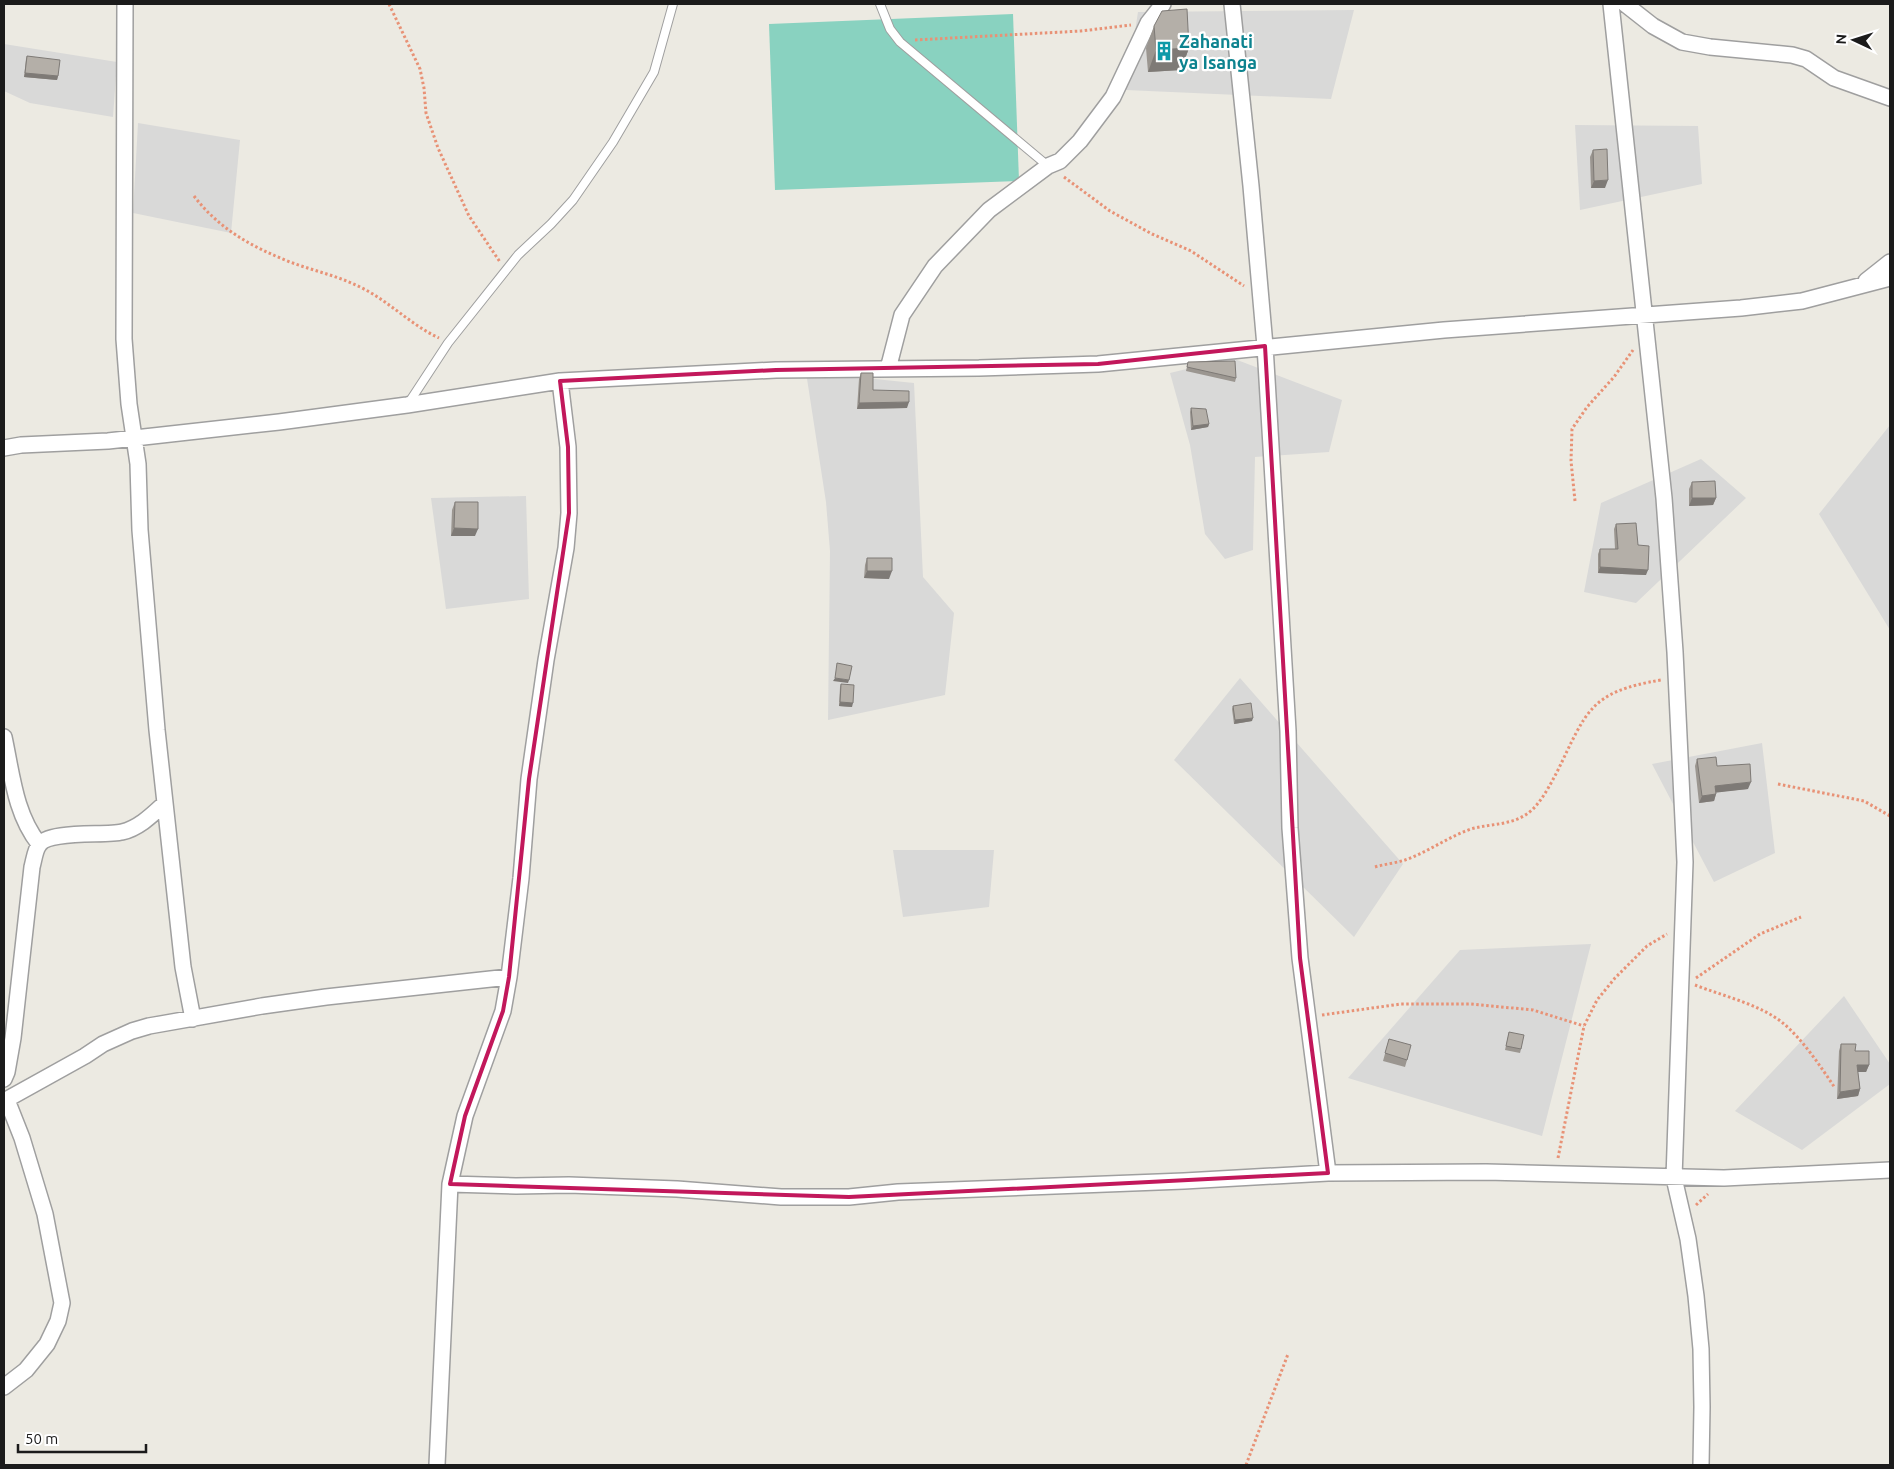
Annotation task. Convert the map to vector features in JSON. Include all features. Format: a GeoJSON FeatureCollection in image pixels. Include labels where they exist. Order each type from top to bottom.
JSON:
{"type":"FeatureCollection","features":[{"type":"Feature","properties":{"kind":"street"},"geometry":{"type":"LineString","coordinates":[[125,4],[124,339],[129,404],[138,473],[142,556],[164,804],[183,968],[193,1018]]}},
{"type":"Feature","properties":{"kind":"street"},"geometry":{"type":"LineString","coordinates":[[888,369],[902,315],[935,266],[989,210],[1048,166],[1060,161],[1080,141],[1113,97],[1150,21],[1163,4]]}},
{"type":"Feature","properties":{"kind":"street"},"geometry":{"type":"LineString","coordinates":[[1232,4],[1265,346],[1287,721],[1290,828],[1300,958],[1306,1017],[1328,1173]]}},
{"type":"Feature","properties":{"kind":"street"},"geometry":{"type":"LineString","coordinates":[[1611,4],[1664,498],[1676,677],[1685,862],[1674,1178],[1683,1218],[1696,1296],[1701,1349],[1701,1465]]}},
{"type":"Feature","properties":{"kind":"street"},"geometry":{"type":"LineString","coordinates":[[1625,4],[1653,26],[1682,42],[1710,47],[1792,55],[1806,59],[1834,78],[1890,98]]}},
{"type":"Feature","properties":{"kind":"street"},"geometry":{"type":"LineString","coordinates":[[1860,285],[1890,262]]}},
{"type":"Feature","properties":{"kind":"street"},"geometry":{"type":"LineString","coordinates":[[4,448],[21,445],[85,443],[280,422],[407,405],[560,381],[776,370],[979,368],[1098,364],[1177,357],[1265,346],[1644,314],[1741,308],[1802,301],[1890,278]]}},
{"type":"Feature","properties":{"kind":"street"},"geometry":{"type":"LineString","coordinates":[[437,1465],[450,1184],[465,1116],[478,1076],[503,1012],[521,878],[529,779],[546,660],[566,548],[569,514],[568,447],[560,381]]}},
{"type":"Feature","properties":{"kind":"street"},"geometry":{"type":"LineString","coordinates":[[4,737],[20,807],[30,833],[39,844]]}},
{"type":"Feature","properties":{"kind":"street"},"geometry":{"type":"LineString","coordinates":[[4,1079],[13,1038],[32,867],[39,844],[45,839],[61,836],[121,833],[132,829],[164,804]]}},
{"type":"Feature","properties":{"kind":"street"},"geometry":{"type":"LineString","coordinates":[[4,1387],[26,1370],[43,1350],[58,1321],[62,1303],[45,1214],[22,1138],[5,1100],[119,1036],[149,1026],[326,997],[509,978]]}},
{"type":"Feature","properties":{"kind":"street"},"geometry":{"type":"LineString","coordinates":[[450,1184],[516,1186],[569,1184],[677,1189],[781,1197],[839,1197],[898,1192],[1184,1181],[1328,1173],[1486,1172],[1724,1178],[1890,1170]]}},
{"type":"Feature","properties":{"kind":"lane"},"geometry":{"type":"LineString","coordinates":[[407,405],[448,342],[518,255],[551,224],[572,200],[632,112],[654,72],[673,4]]}},
{"type":"Feature","properties":{"kind":"lane"},"geometry":{"type":"LineString","coordinates":[[880,4],[890,29],[900,42],[1048,166]]}},
{"type":"Feature","properties":{"kind":"path"},"geometry":{"type":"LineString","coordinates":[[388,4],[420,70],[426,113],[438,148],[469,216],[506,271]]}},
{"type":"Feature","properties":{"kind":"path"},"geometry":{"type":"LineString","coordinates":[[900,42],[1081,31],[1123,27],[1150,21]]}},
{"type":"Feature","properties":{"kind":"path"},"geometry":{"type":"LineString","coordinates":[[1048,166],[1110,211],[1152,234],[1191,251],[1261,298]]}},
{"type":"Feature","properties":{"kind":"path"},"geometry":{"type":"LineString","coordinates":[[194,196],[208,213],[237,237],[291,262],[324,272],[362,288],[386,302],[424,331],[448,342]]}},
{"type":"Feature","properties":{"kind":"path"},"geometry":{"type":"LineString","coordinates":[[1575,501],[1571,461],[1572,429],[1586,407],[1614,377],[1646,331]]}},
{"type":"Feature","properties":{"kind":"path"},"geometry":{"type":"LineString","coordinates":[[1375,866],[1405,860],[1472,829],[1497,825],[1519,818],[1530,811],[1544,795],[1578,729],[1593,706],[1609,694],[1634,684],[1676,677]]}},
{"type":"Feature","properties":{"kind":"path"},"geometry":{"type":"LineString","coordinates":[[1778,784],[1864,801],[1890,816]]}},
{"type":"Feature","properties":{"kind":"path"},"geometry":{"type":"LineString","coordinates":[[1801,917],[1774,926],[1760,934],[1688,982],[1767,1013],[1784,1024],[1818,1062],[1834,1088]]}},
{"type":"Feature","properties":{"kind":"path"},"geometry":{"type":"LineString","coordinates":[[1555,1174],[1584,1026],[1596,1000],[1614,978],[1647,946],[1682,924]]}},
{"type":"Feature","properties":{"kind":"path"},"geometry":{"type":"LineString","coordinates":[[1306,1017],[1401,1004],[1471,1004],[1533,1010],[1584,1026]]}},
{"type":"Feature","properties":{"kind":"path"},"geometry":{"type":"LineString","coordinates":[[1683,1218],[1724,1178]]}},
{"type":"Feature","properties":{"kind":"path"},"geometry":{"type":"LineString","coordinates":[[1246,1465],[1288,1354]]}},
{"type":"Feature","properties":{"kind":"highlighted area"},"geometry":{"type":"Polygon","coordinates":[[[1265,346],[1300,958],[1328,1173],[849,1197],[450,1184],[465,1116],[503,1011],[509,977],[529,779],[569,513],[568,447],[560,381],[776,370],[1098,364],[1265,346]]]}},
{"type":"Feature","properties":{"kind":"shaded area"},"geometry":{"type":"Polygon","coordinates":[[[1354,10],[1331,99],[1126,90],[1138,12],[1354,10]]]}},
{"type":"Feature","properties":{"kind":"shaded area"},"geometry":{"type":"Polygon","coordinates":[[[1013,14],[1019,181],[775,190],[769,24],[1013,14]]]}},
{"type":"Feature","properties":{"kind":"shaded area"},"geometry":{"type":"Polygon","coordinates":[[[4,44],[117,62],[113,117],[30,103],[4,91],[4,44]]]}},
{"type":"Feature","properties":{"kind":"shaded area"},"geometry":{"type":"Polygon","coordinates":[[[138,123],[240,140],[231,233],[133,213],[138,123]]]}},
{"type":"Feature","properties":{"kind":"shaded area"},"geometry":{"type":"Polygon","coordinates":[[[1575,125],[1698,126],[1702,184],[1580,210],[1575,125]]]}},
{"type":"Feature","properties":{"kind":"shaded area"},"geometry":{"type":"Polygon","coordinates":[[[1232,358],[1342,400],[1329,452],[1255,457],[1253,550],[1225,559],[1205,534],[1190,445],[1170,373],[1232,358]]]}},
{"type":"Feature","properties":{"kind":"shaded area"},"geometry":{"type":"Polygon","coordinates":[[[806,372],[914,383],[923,577],[954,613],[945,695],[828,720],[830,551],[826,502],[806,372]]]}},
{"type":"Feature","properties":{"kind":"shaded area"},"geometry":{"type":"Polygon","coordinates":[[[1890,425],[1890,630],[1819,514],[1890,425]]]}},
{"type":"Feature","properties":{"kind":"shaded area"},"geometry":{"type":"Polygon","coordinates":[[[1701,459],[1746,498],[1636,603],[1584,592],[1601,503],[1701,459]]]}},
{"type":"Feature","properties":{"kind":"shaded area"},"geometry":{"type":"Polygon","coordinates":[[[526,496],[529,599],[446,609],[431,498],[526,496]]]}},
{"type":"Feature","properties":{"kind":"shaded area"},"geometry":{"type":"Polygon","coordinates":[[[1240,678],[1403,864],[1354,937],[1174,760],[1240,678]]]}},
{"type":"Feature","properties":{"kind":"shaded area"},"geometry":{"type":"Polygon","coordinates":[[[1762,743],[1775,853],[1714,882],[1652,764],[1762,743]]]}},
{"type":"Feature","properties":{"kind":"shaded area"},"geometry":{"type":"Polygon","coordinates":[[[893,850],[994,850],[989,907],[903,917],[893,850]]]}},
{"type":"Feature","properties":{"kind":"shaded area"},"geometry":{"type":"Polygon","coordinates":[[[1591,944],[1542,1136],[1348,1078],[1460,950],[1591,944]]]}},
{"type":"Feature","properties":{"kind":"shaded area"},"geometry":{"type":"Polygon","coordinates":[[[1844,996],[1890,1064],[1890,1084],[1802,1150],[1735,1111],[1844,996]]]}},
{"type":"Feature","properties":{"kind":"building"},"geometry":{"type":"Polygon","coordinates":[[[1187,9],[1189,48],[1156,50],[1154,26],[1162,11],[1187,9]]]}},
{"type":"Feature","properties":{"kind":"building"},"geometry":{"type":"Polygon","coordinates":[[[27,56],[60,60],[58,76],[25,73],[27,56]]]}},
{"type":"Feature","properties":{"kind":"building"},"geometry":{"type":"Polygon","coordinates":[[[1607,149],[1608,180],[1594,181],[1593,150],[1607,149]]]}},
{"type":"Feature","properties":{"kind":"building"},"geometry":{"type":"Polygon","coordinates":[[[1235,361],[1236,378],[1187,367],[1188,362],[1235,361]]]}},
{"type":"Feature","properties":{"kind":"building"},"geometry":{"type":"Polygon","coordinates":[[[861,373],[873,373],[873,390],[909,391],[909,402],[859,403],[861,373]]]}},
{"type":"Feature","properties":{"kind":"building"},"geometry":{"type":"Polygon","coordinates":[[[1191,408],[1206,409],[1209,424],[1193,426],[1191,408]]]}},
{"type":"Feature","properties":{"kind":"building"},"geometry":{"type":"Polygon","coordinates":[[[1715,481],[1716,498],[1692,498],[1692,482],[1715,481]]]}},
{"type":"Feature","properties":{"kind":"building"},"geometry":{"type":"Polygon","coordinates":[[[455,502],[478,502],[478,529],[454,528],[455,502]]]}},
{"type":"Feature","properties":{"kind":"building"},"geometry":{"type":"Polygon","coordinates":[[[1636,523],[1638,545],[1649,546],[1648,570],[1600,567],[1600,549],[1618,549],[1616,524],[1636,523]]]}},
{"type":"Feature","properties":{"kind":"building"},"geometry":{"type":"Polygon","coordinates":[[[867,558],[892,558],[892,571],[867,571],[867,558]]]}},
{"type":"Feature","properties":{"kind":"building"},"geometry":{"type":"Polygon","coordinates":[[[837,663],[852,666],[849,680],[835,678],[837,663]]]}},
{"type":"Feature","properties":{"kind":"building"},"geometry":{"type":"Polygon","coordinates":[[[841,684],[854,685],[853,703],[840,702],[841,684]]]}},
{"type":"Feature","properties":{"kind":"building"},"geometry":{"type":"Polygon","coordinates":[[[1251,703],[1253,718],[1235,720],[1233,706],[1251,703]]]}},
{"type":"Feature","properties":{"kind":"building"},"geometry":{"type":"Polygon","coordinates":[[[1716,757],[1717,766],[1750,764],[1751,782],[1715,786],[1716,794],[1702,796],[1697,759],[1716,757]]]}},
{"type":"Feature","properties":{"kind":"building"},"geometry":{"type":"Polygon","coordinates":[[[1509,1032],[1524,1035],[1521,1049],[1506,1046],[1509,1032]]]}},
{"type":"Feature","properties":{"kind":"building"},"geometry":{"type":"Polygon","coordinates":[[[1389,1039],[1411,1045],[1407,1060],[1385,1053],[1389,1039]]]}},
{"type":"Feature","properties":{"kind":"building"},"geometry":{"type":"Polygon","coordinates":[[[1841,1044],[1856,1044],[1855,1051],[1869,1051],[1869,1065],[1857,1065],[1860,1089],[1840,1092],[1841,1044]]]}},
{"type":"Feature","properties":{"kind":"place","name":"Zahanati ya Isanga"},"geometry":{"type":"Point","coordinates":[1164,51]}}]}
